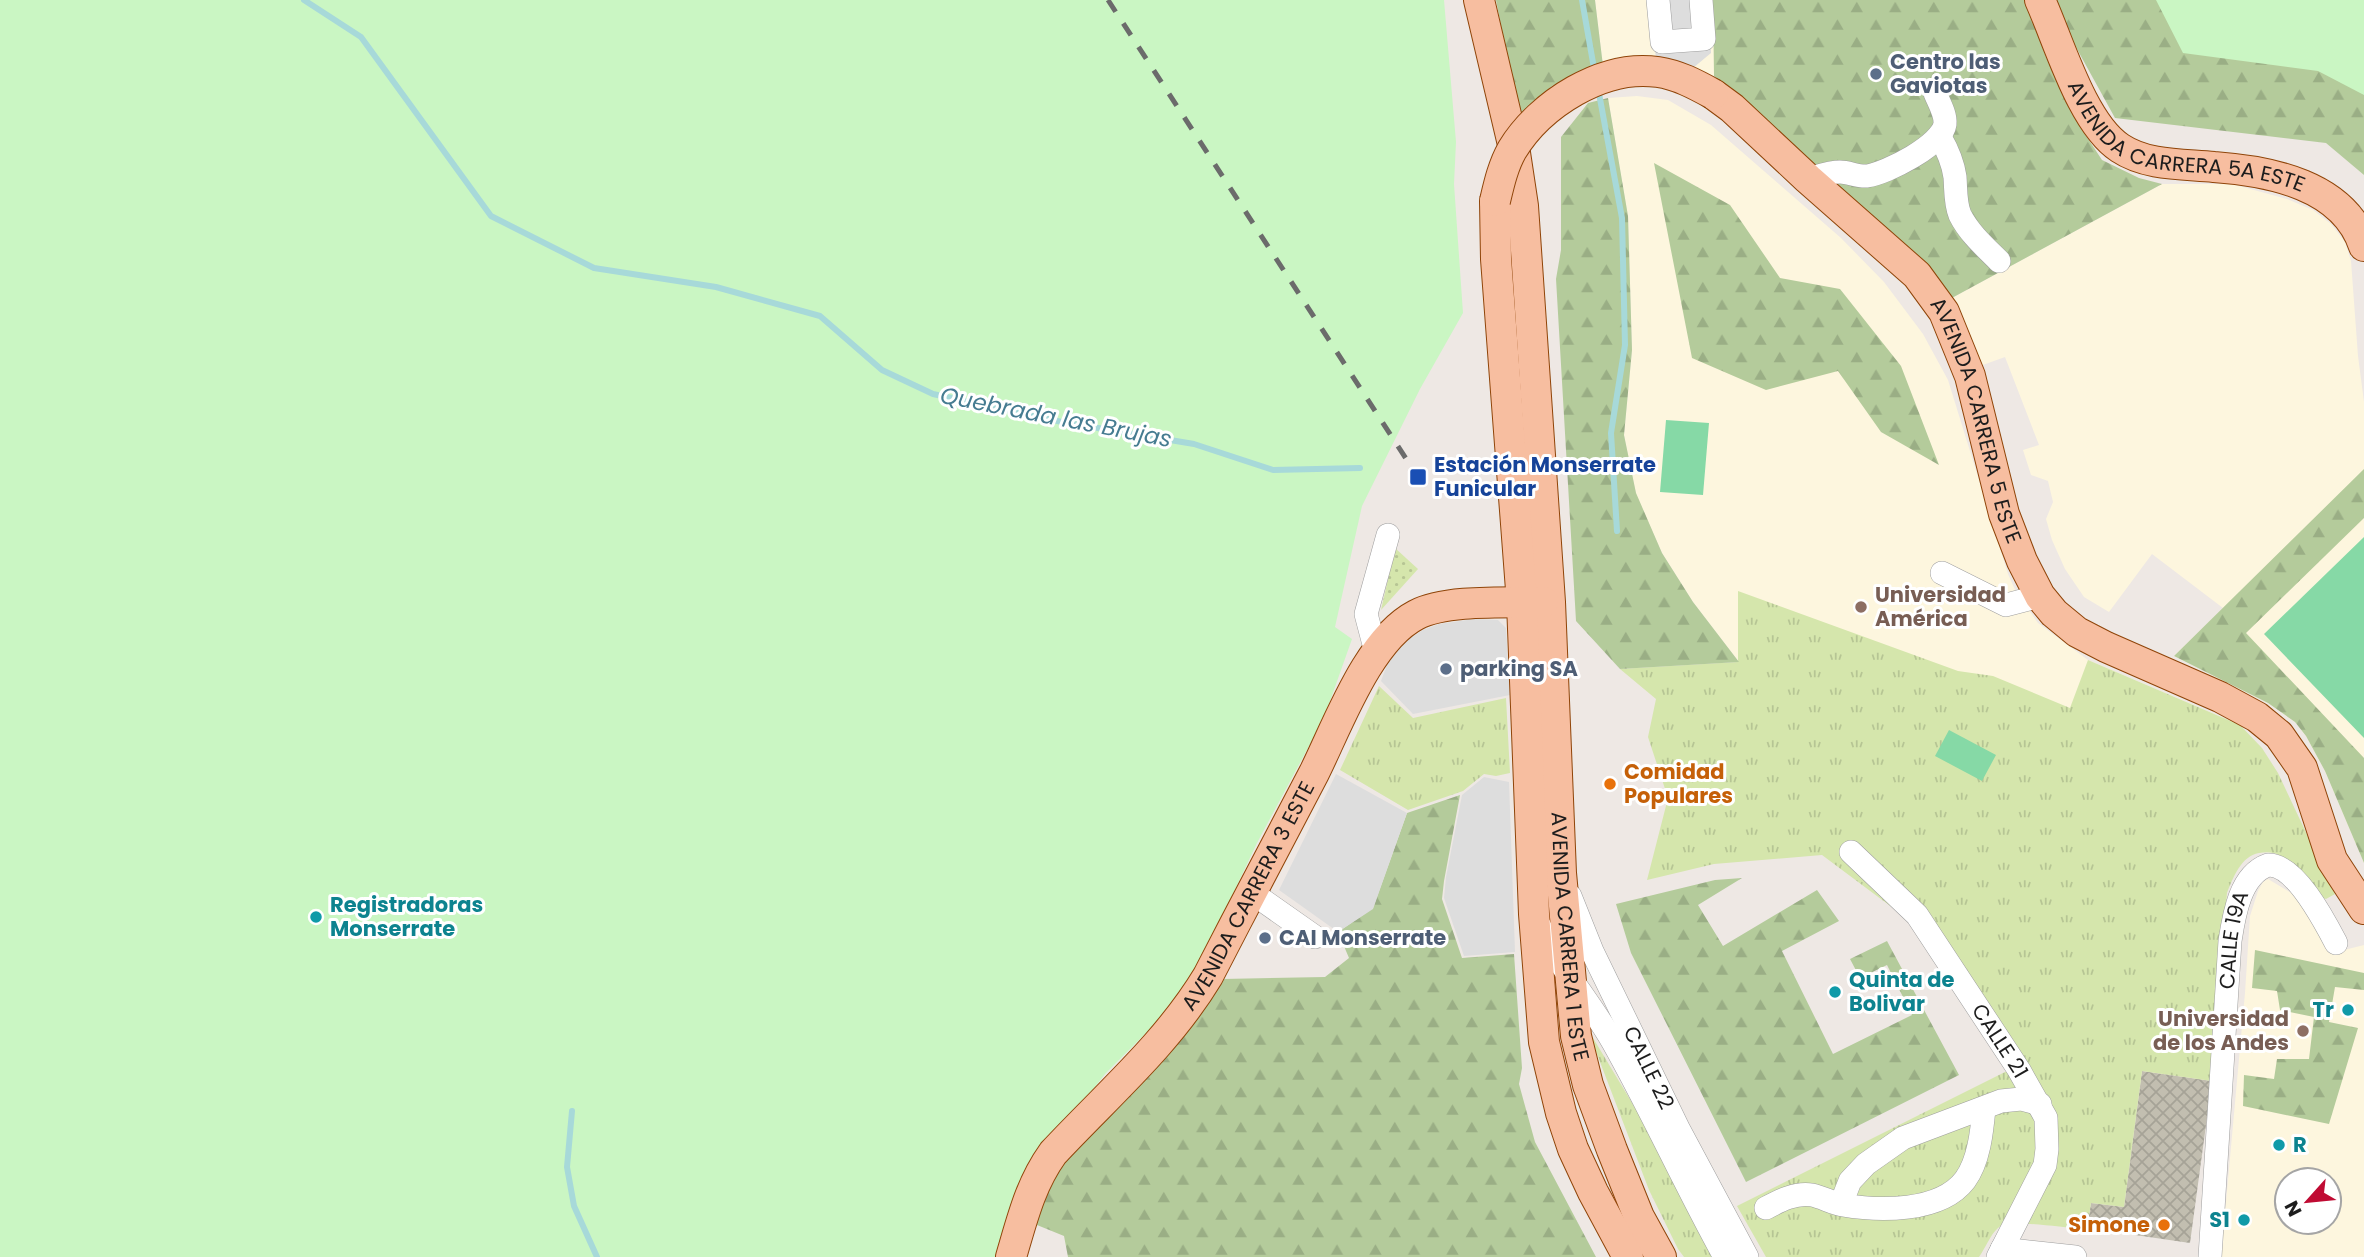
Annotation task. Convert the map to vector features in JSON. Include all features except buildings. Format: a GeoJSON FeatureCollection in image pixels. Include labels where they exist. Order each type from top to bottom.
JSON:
{"type":"FeatureCollection","features":[{"type":"Feature","properties":{"kind":"main road"},"geometry":{"type":"LineString","coordinates":[[1479,0],[1522,194],[1536,602]]}},
{"type":"Feature","properties":{"kind":"main road","name":"AVENIDA CARRERA 5A ESTE"},"geometry":{"type":"LineString","coordinates":[[2040,0],[2084,103],[2104,133],[2120,148],[2154,161],[2244,170],[2299,183],[2319,192],[2337,205],[2349,219],[2364,246]]}},
{"type":"Feature","properties":{"kind":"main road","name":"AVENIDA CARRERA 5 ESTE"},"geometry":{"type":"LineString","coordinates":[[1536,602],[1496,259],[1495,201],[1503,169],[1513,148],[1548,109],[1587,83],[1626,72],[1673,75],[1713,94],[1732,108],[1917,275],[1944,312],[1970,376],[2008,525],[2040,596],[2054,613],[2077,632],[2240,707],[2279,735],[2302,768],[2332,860],[2364,909]]}},
{"type":"Feature","properties":{"kind":"main road","name":"AVENIDA CARRERA 3 ESTE"},"geometry":{"type":"LineString","coordinates":[[1011,1257],[1030,1193],[1040,1171],[1053,1153],[1171,1030],[1194,1000],[1376,652],[1405,621],[1419,613],[1466,605],[1536,602]]}},
{"type":"Feature","properties":{"kind":"main road","name":"AVENIDA CARRERA 1 ESTE"},"geometry":{"type":"LineString","coordinates":[[1536,602],[1576,1036],[1588,1085],[1639,1217],[1661,1257]]}},
{"type":"Feature","properties":{"kind":"main road","name":"AVENIDA CARRERA 1 ESTE"},"geometry":{"type":"LineString","coordinates":[[1536,602],[1534,914],[1544,1042],[1561,1113],[1573,1149],[1592,1192],[1628,1257]]}},
{"type":"Feature","properties":{"kind":"street"},"geometry":{"type":"LineString","coordinates":[[1658,0],[1662,42],[1704,39],[1701,0]]}},
{"type":"Feature","properties":{"kind":"street"},"geometry":{"type":"LineString","coordinates":[[1808,179],[1841,172],[1864,176],[1885,170],[1924,149],[1940,136],[1945,125],[1935,93]]}},
{"type":"Feature","properties":{"kind":"street"},"geometry":{"type":"LineString","coordinates":[[1940,136],[1955,176],[1956,201],[1961,216],[1972,234],[1999,261]]}},
{"type":"Feature","properties":{"kind":"street"},"geometry":{"type":"LineString","coordinates":[[1376,652],[1366,614],[1388,535]]}},
{"type":"Feature","properties":{"kind":"street"},"geometry":{"type":"LineString","coordinates":[[1942,573],[2006,605],[2040,596]]}},
{"type":"Feature","properties":{"kind":"street","name":"CALLE 21"},"geometry":{"type":"LineString","coordinates":[[1851,852],[1917,915],[2046,1118],[2045,1165],[2000,1253]]}},
{"type":"Feature","properties":{"kind":"street","name":"CALLE 19A"},"geometry":{"type":"LineString","coordinates":[[2210,1257],[2230,942],[2236,910],[2248,880],[2262,867],[2274,865],[2280,868],[2314,901],[2336,943]]}},
{"type":"Feature","properties":{"kind":"street","name":"CALLE 22"},"geometry":{"type":"LineString","coordinates":[[1561,873],[1600,967],[1679,1130],[1747,1257]]}},
{"type":"Feature","properties":{"kind":"street"},"geometry":{"type":"LineString","coordinates":[[1251,892],[1315,937]]}},
{"type":"Feature","properties":{"kind":"street","name":"CALLE 22"},"geometry":{"type":"LineString","coordinates":[[1534,914],[1552,952],[1604,1027],[1633,1076],[1725,1257]]}},
{"type":"Feature","properties":{"kind":"street"},"geometry":{"type":"LineString","coordinates":[[1841,1204],[1850,1181],[1866,1164],[1903,1138],[2001,1101],[2021,1099],[2039,1104]]}},
{"type":"Feature","properties":{"kind":"street"},"geometry":{"type":"LineString","coordinates":[[1766,1208],[1787,1198],[1810,1194],[1841,1204],[1886,1209],[1913,1207],[1953,1191],[1965,1180],[1974,1160],[1984,1108]]}},
{"type":"Feature","properties":{"kind":"street"},"geometry":{"type":"LineString","coordinates":[[2000,1253],[2069,1257]]}},
{"type":"Feature","properties":{"kind":"shaded area"},"geometry":{"type":"Polygon","coordinates":[[[1595,0],[1798,0],[1714,76],[1693,68],[1603,66],[1595,0]]]}},
{"type":"Feature","properties":{"kind":"shaded area"},"geometry":{"type":"Polygon","coordinates":[[[1648,0],[1708,0],[1711,53],[1693,68],[1656,58],[1648,0]]]}},
{"type":"Feature","properties":{"kind":"shaded area","name":"Universidad América"},"geometry":{"type":"Polygon","coordinates":[[[1637,96],[1668,100],[1711,125],[1841,238],[1884,282],[1923,334],[1948,380],[2008,574],[2016,592],[2038,623],[2088,660],[2240,725],[2212,1081],[2142,1071],[2136,1113],[1739,662],[1693,602],[1662,553],[1636,494],[1624,435],[1632,350],[1628,216],[1608,98],[1637,96]]]}},
{"type":"Feature","properties":{"kind":"shaded area","name":"Universidad América"},"geometry":{"type":"Polygon","coordinates":[[[2162,184],[2232,184],[2287,199],[2313,210],[2331,224],[2345,242],[2351,261],[2364,402],[2364,863],[2325,771],[2295,722],[2268,703],[2174,656],[2223,608],[2152,554],[2109,612],[2084,597],[2065,569],[2052,540],[2046,519],[2053,502],[2048,481],[2031,475],[2023,450],[2039,445],[2005,357],[1980,366],[1950,299],[2162,184]]]}},
{"type":"Feature","properties":{"kind":"shaded area","name":"parking SA"},"geometry":{"type":"Polygon","coordinates":[[[1474,619],[1498,620],[1506,628],[1510,695],[1413,714],[1381,681],[1390,657],[1402,643],[1423,630],[1439,624],[1474,619]]]}},
{"type":"Feature","properties":{"kind":"shaded area"},"geometry":{"type":"Polygon","coordinates":[[[1336,774],[1407,813],[1373,909],[1338,932],[1279,890],[1336,774]]]}},
{"type":"Feature","properties":{"kind":"shaded area"},"geometry":{"type":"Polygon","coordinates":[[[1484,777],[1509,782],[1515,952],[1464,956],[1444,898],[1446,877],[1462,795],[1484,777]]]}},
{"type":"Feature","properties":{"kind":"shaded area","name":"Universidad de los Andes"},"geometry":{"type":"Polygon","coordinates":[[[2268,879],[2308,903],[2332,953],[2364,945],[2364,1257],[2221,1257],[2250,916],[2258,891],[2268,879]]]}},
{"type":"Feature","properties":{"kind":"shaded area"},"geometry":{"type":"Polygon","coordinates":[[[2142,1071],[2212,1081],[2190,1243],[2087,1228],[2091,1203],[2124,1207],[2142,1071]]]}},
{"type":"Feature","properties":{"kind":"green space"},"geometry":{"type":"Polygon","coordinates":[[[0,0],[1444,0],[1456,142],[1454,184],[1463,313],[1420,389],[1362,506],[1335,627],[1352,639],[1324,718],[1257,843],[1199,966],[1152,1027],[1105,1074],[1063,1128],[1001,1257],[0,1257],[0,0]]]}},
{"type":"Feature","properties":{"kind":"green space"},"geometry":{"type":"Polygon","coordinates":[[[1496,0],[1595,0],[1603,66],[1552,86],[1519,119],[1496,0]]]}},
{"type":"Feature","properties":{"kind":"green space"},"geometry":{"type":"Polygon","coordinates":[[[1713,0],[2025,0],[2046,57],[2079,125],[2102,160],[2139,178],[2162,184],[1950,299],[1916,255],[1714,76],[1713,0]]]}},
{"type":"Feature","properties":{"kind":"green space"},"geometry":{"type":"Polygon","coordinates":[[[2050,0],[2364,0],[2364,175],[2326,143],[2115,118],[2050,0]]]}},
{"type":"Feature","properties":{"kind":"green space"},"geometry":{"type":"Polygon","coordinates":[[[2156,0],[2364,0],[2364,95],[2318,71],[2183,53],[2156,0]]]}},
{"type":"Feature","properties":{"kind":"green space"},"geometry":{"type":"Polygon","coordinates":[[[1608,98],[1628,216],[1632,350],[1624,435],[1636,493],[1662,553],[1693,602],[1739,662],[1620,669],[1576,621],[1556,279],[1561,250],[1561,137],[1588,103],[1608,98]]]}},
{"type":"Feature","properties":{"kind":"green space"},"geometry":{"type":"Polygon","coordinates":[[[1654,163],[1730,205],[1780,278],[1840,289],[1901,366],[1939,465],[1881,432],[1838,371],[1766,390],[1692,358],[1654,163]]]}},
{"type":"Feature","properties":{"kind":"green space"},"geometry":{"type":"Polygon","coordinates":[[[1666,420],[1709,423],[1703,495],[1660,492],[1666,420]]]}},
{"type":"Feature","properties":{"kind":"green space"},"geometry":{"type":"Polygon","coordinates":[[[2364,469],[2364,518],[2246,633],[2364,758],[2364,863],[2325,771],[2295,722],[2268,703],[2174,656],[2364,469]]]}},
{"type":"Feature","properties":{"kind":"green space"},"geometry":{"type":"Polygon","coordinates":[[[2364,537],[2364,738],[2264,634],[2364,537]]]}},
{"type":"Feature","properties":{"kind":"green space"},"geometry":{"type":"Polygon","coordinates":[[[1395,548],[1418,569],[1381,610],[1395,548]]]}},
{"type":"Feature","properties":{"kind":"green space"},"geometry":{"type":"Polygon","coordinates":[[[1738,591],[1958,671],[1993,676],[2070,708],[2088,660],[2240,725],[2262,748],[2278,773],[2335,894],[2326,899],[2315,894],[2288,862],[2271,853],[2253,855],[2239,868],[2227,893],[2212,1081],[2142,1071],[2124,1207],[2091,1203],[2087,1228],[2004,1225],[1995,1231],[1979,1257],[1766,1257],[1737,1206],[2011,1069],[1917,926],[1822,855],[1714,864],[1647,880],[1668,798],[1648,737],[1656,699],[1620,669],[1738,662],[1738,591]]]}},
{"type":"Feature","properties":{"kind":"green space"},"geometry":{"type":"Polygon","coordinates":[[[1379,686],[1413,718],[1506,698],[1510,773],[1496,776],[1484,774],[1463,791],[1408,810],[1340,770],[1379,686]]]}},
{"type":"Feature","properties":{"kind":"green space"},"geometry":{"type":"Polygon","coordinates":[[[1949,730],[1996,755],[1982,781],[1935,756],[1949,730]]]}},
{"type":"Feature","properties":{"kind":"green space"},"geometry":{"type":"Polygon","coordinates":[[[1460,795],[1442,899],[1462,958],[1514,954],[1522,1068],[1519,1084],[1535,1142],[1596,1257],[1068,1257],[1064,1236],[1037,1225],[1035,1196],[1222,979],[1325,977],[1349,958],[1338,932],[1373,908],[1407,813],[1460,795]]]}},
{"type":"Feature","properties":{"kind":"green space"},"geometry":{"type":"Polygon","coordinates":[[[1742,878],[1698,905],[1723,946],[1817,890],[1839,921],[1782,951],[1833,1054],[1912,1015],[1887,965],[1860,978],[1850,959],[1887,941],[1959,1075],[1746,1182],[1631,953],[1616,904],[1715,880],[1742,878]]]}},
{"type":"Feature","properties":{"kind":"green space"},"geometry":{"type":"Polygon","coordinates":[[[2255,950],[2364,973],[2364,990],[2335,987],[2329,1022],[2358,1028],[2329,1124],[2243,1106],[2244,1075],[2274,1079],[2277,1059],[2309,1059],[2314,1017],[2280,1010],[2277,991],[2252,988],[2255,950]]]}},
{"type":"Feature","properties":{"kind":"green space"},"geometry":{"type":"Polygon","coordinates":[[[1587,1028],[1640,1116],[1715,1257],[1684,1257],[1678,1249],[1649,1190],[1587,1028]]]}},
{"type":"Feature","properties":{"kind":"waterway","name":"Quebrada las Brujas"},"geometry":{"type":"LineString","coordinates":[[304,0],[361,37],[491,216],[594,268],[716,287],[820,316],[882,370],[933,394],[1062,422],[1194,444],[1273,470],[1360,468]]}},
{"type":"Feature","properties":{"kind":"waterway"},"geometry":{"type":"LineString","coordinates":[[1582,0],[1595,74]]}},
{"type":"Feature","properties":{"kind":"waterway"},"geometry":{"type":"LineString","coordinates":[[1598,88],[1622,218],[1625,345],[1611,433],[1617,531]]}},
{"type":"Feature","properties":{"kind":"waterway"},"geometry":{"type":"LineString","coordinates":[[572,1111],[567,1167],[574,1206],[597,1257]]}},
{"type":"Feature","properties":{"kind":"railway"},"geometry":{"type":"LineString","coordinates":[[1108,0],[1418,477]]}},
{"type":"Feature","properties":{"kind":"place","name":"Centro las Gaviotas"},"geometry":{"type":"Point","coordinates":[1876,74]}},
{"type":"Feature","properties":{"kind":"place","name":"Estación Monserrate Funicular"},"geometry":{"type":"Point","coordinates":[1418,477]}},
{"type":"Feature","properties":{"kind":"place","name":"Universidad América"},"geometry":{"type":"Point","coordinates":[1861,607]}},
{"type":"Feature","properties":{"kind":"place","name":"parking SA"},"geometry":{"type":"Point","coordinates":[1446,669]}},
{"type":"Feature","properties":{"kind":"place","name":"Comidad Populares"},"geometry":{"type":"Point","coordinates":[1610,784]}},
{"type":"Feature","properties":{"kind":"place","name":"Registradoras Monserrate"},"geometry":{"type":"Point","coordinates":[316,917]}},
{"type":"Feature","properties":{"kind":"place","name":"CAI Monserrate"},"geometry":{"type":"Point","coordinates":[1265,938]}},
{"type":"Feature","properties":{"kind":"place","name":"Quinta de Bolivar"},"geometry":{"type":"Point","coordinates":[1835,992]}},
{"type":"Feature","properties":{"kind":"place","name":"Tr"},"geometry":{"type":"Point","coordinates":[2348,1010]}},
{"type":"Feature","properties":{"kind":"place","name":"Universidad de los Andes"},"geometry":{"type":"Point","coordinates":[2303,1031]}},
{"type":"Feature","properties":{"kind":"place","name":"R"},"geometry":{"type":"Point","coordinates":[2279,1145]}},
{"type":"Feature","properties":{"kind":"place","name":"S1"},"geometry":{"type":"Point","coordinates":[2244,1220]}},
{"type":"Feature","properties":{"kind":"place","name":"Simone"},"geometry":{"type":"Point","coordinates":[2164,1225]}}]}
